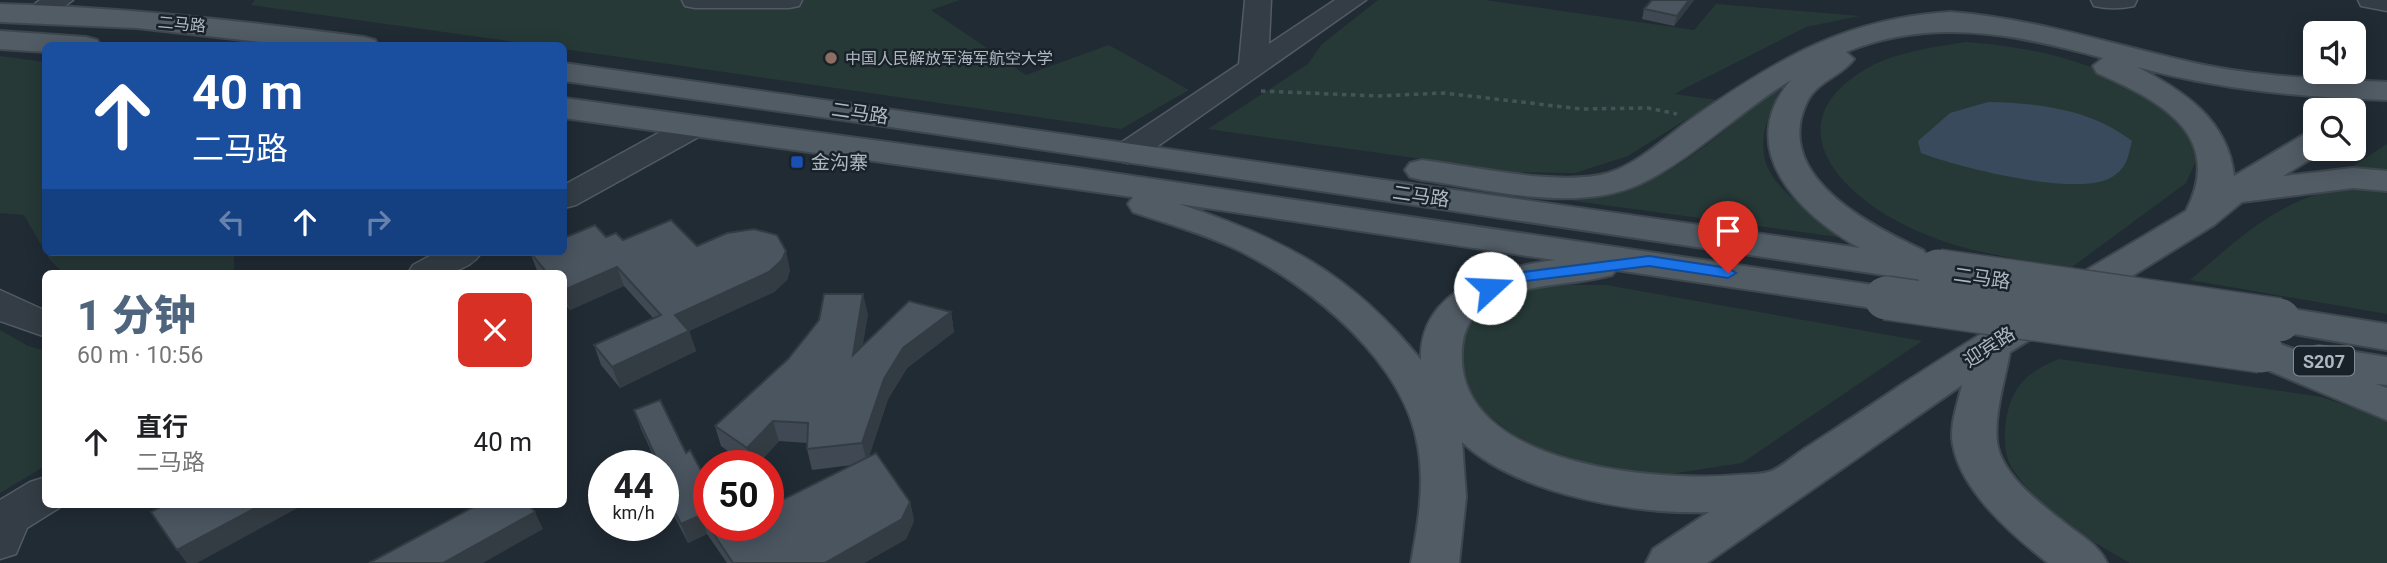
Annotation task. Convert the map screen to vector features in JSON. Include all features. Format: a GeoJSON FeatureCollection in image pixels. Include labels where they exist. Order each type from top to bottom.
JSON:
{"type":"FeatureCollection","features":[{"type":"Feature","properties":{"kind":"main road","name":"二马路"},"geometry":{"type":"LineString","coordinates":[[0,13],[49,7],[335,42]]}},
{"type":"Feature","properties":{"kind":"main road"},"geometry":{"type":"LineString","coordinates":[[1127,153],[1206,148],[1558,186],[1588,186],[1617,181],[1637,172],[1789,65],[1827,46],[1872,30],[1921,23],[1989,25],[2036,33],[2192,72],[2264,85],[2387,91]]}},
{"type":"Feature","properties":{"kind":"main road"},"geometry":{"type":"LineString","coordinates":[[1938,271],[1859,231],[1816,200],[1797,180],[1787,160],[1783,134],[1786,111],[1804,83],[1821,68],[1890,41],[1937,33],[2038,45],[2096,61],[2131,76],[2171,99],[2197,123],[2213,150],[2217,178],[2216,205],[2353,178],[2387,181]]}},
{"type":"Feature","properties":{"kind":"main road"},"geometry":{"type":"LineString","coordinates":[[0,40],[42,43]]}},
{"type":"Feature","properties":{"kind":"main road","name":"二马路"},"geometry":{"type":"LineString","coordinates":[[567,72],[1938,271],[2270,335]]}},
{"type":"Feature","properties":{"kind":"main road"},"geometry":{"type":"LineString","coordinates":[[2366,111],[2387,98]]}},
{"type":"Feature","properties":{"kind":"main road","name":"二马路"},"geometry":{"type":"LineString","coordinates":[[567,108],[1072,177],[1886,298],[2270,335]]}},
{"type":"Feature","properties":{"kind":"main road","name":"迎宾路"},"geometry":{"type":"LineString","coordinates":[[1670,563],[1991,345],[2303,150]]}},
{"type":"Feature","properties":{"kind":"main road"},"geometry":{"type":"LineString","coordinates":[[1072,177],[1250,242],[1321,284],[1363,319],[1393,352],[1437,431],[1442,477],[1435,563]]}},
{"type":"Feature","properties":{"kind":"main road"},"geometry":{"type":"LineString","coordinates":[[1649,261],[1523,276],[1490,288],[1462,304],[1443,328],[1438,355],[1444,388],[1464,416],[1500,448],[1559,472],[1612,486],[1686,495],[1778,488]]}},
{"type":"Feature","properties":{"kind":"main road"},"geometry":{"type":"LineString","coordinates":[[2270,335],[2387,405]]}},
{"type":"Feature","properties":{"kind":"main road","name":"S207"},"geometry":{"type":"LineString","coordinates":[[2270,335],[2387,337]]}},
{"type":"Feature","properties":{"kind":"main road","name":"S207"},"geometry":{"type":"LineString","coordinates":[[2270,335],[2387,371]]}},
{"type":"Feature","properties":{"kind":"main road"},"geometry":{"type":"LineString","coordinates":[[1991,345],[1975,445],[1999,491],[2038,530],[2083,563]]}},
{"type":"Feature","properties":{"kind":"street"},"geometry":{"type":"LineString","coordinates":[[695,0],[789,0]]}},
{"type":"Feature","properties":{"kind":"street"},"geometry":{"type":"LineString","coordinates":[[1256,79],[1258,0]]}},
{"type":"Feature","properties":{"kind":"street"},"geometry":{"type":"LineString","coordinates":[[1127,153],[1256,79],[1353,0]]}},
{"type":"Feature","properties":{"kind":"street"},"geometry":{"type":"LineString","coordinates":[[2104,0],[2124,0]]}},
{"type":"Feature","properties":{"kind":"street"},"geometry":{"type":"LineString","coordinates":[[2371,0],[2387,3]]}},
{"type":"Feature","properties":{"kind":"street"},"geometry":{"type":"LineString","coordinates":[[567,196],[693,127]]}},
{"type":"Feature","properties":{"kind":"street"},"geometry":{"type":"LineString","coordinates":[[431,270],[457,256]]}},
{"type":"Feature","properties":{"kind":"street"},"geometry":{"type":"LineString","coordinates":[[0,302],[6,309],[42,323]]}},
{"type":"Feature","properties":{"kind":"street"},"geometry":{"type":"LineString","coordinates":[[0,541],[7,518],[42,497]]}},
{"type":"Feature","properties":{"kind":"path"},"geometry":{"type":"LineString","coordinates":[[1256,79],[1378,96],[1444,93],[1581,110],[1668,110],[1703,126]]}},
{"type":"Feature","properties":{"kind":"green space","name":"中国人民解放军海军航空大学"},"geometry":{"type":"Polygon","coordinates":[[[255,0],[960,0],[931,10],[1026,75],[1109,45],[1189,90],[1121,129],[567,49],[567,42],[515,42],[251,5],[255,0]]]}},
{"type":"Feature","properties":{"kind":"green space"},"geometry":{"type":"Polygon","coordinates":[[[1378,0],[1485,0],[1694,30],[1716,4],[1860,16],[1806,27],[1674,94],[1717,100],[1628,156],[1575,173],[1515,172],[1208,129],[1308,64],[1321,45],[1378,0]]]}},
{"type":"Feature","properties":{"kind":"green space"},"geometry":{"type":"Polygon","coordinates":[[[1966,42],[2035,51],[2078,63],[2120,80],[2160,104],[2181,124],[2191,141],[2196,161],[2186,183],[2072,267],[2001,256],[1954,245],[1910,228],[1888,216],[1864,200],[1830,163],[1822,143],[1821,123],[1829,103],[1846,83],[1884,60],[1918,50],[1966,42]]]}},
{"type":"Feature","properties":{"kind":"green space"},"geometry":{"type":"Polygon","coordinates":[[[0,56],[42,62],[42,246],[24,215],[0,213],[0,56]]]}},
{"type":"Feature","properties":{"kind":"green space"},"geometry":{"type":"Polygon","coordinates":[[[1786,79],[1771,109],[1764,134],[1764,155],[1770,172],[1782,188],[1799,203],[1845,238],[1560,199],[1629,188],[1668,171],[1721,134],[1786,79]]]}},
{"type":"Feature","properties":{"kind":"green space"},"geometry":{"type":"Polygon","coordinates":[[[2387,144],[2387,174],[2346,171],[2361,161],[2366,161],[2366,158],[2387,144]]]}},
{"type":"Feature","properties":{"kind":"green space"},"geometry":{"type":"Polygon","coordinates":[[[2355,184],[2387,187],[2387,314],[2190,280],[2266,219],[2305,198],[2355,184]]]}},
{"type":"Feature","properties":{"kind":"green space"},"geometry":{"type":"Polygon","coordinates":[[[48,256],[234,256],[234,270],[61,270],[48,256]]]}},
{"type":"Feature","properties":{"kind":"green space"},"geometry":{"type":"Polygon","coordinates":[[[1543,285],[1606,285],[1922,341],[1742,463],[1651,477],[1606,473],[1552,455],[1514,435],[1483,411],[1466,383],[1461,351],[1462,330],[1500,301],[1543,285]]]}},
{"type":"Feature","properties":{"kind":"green space"},"geometry":{"type":"Polygon","coordinates":[[[0,330],[28,346],[42,350],[42,468],[0,493],[0,330]]]}},
{"type":"Feature","properties":{"kind":"green space"},"geometry":{"type":"Polygon","coordinates":[[[2059,359],[2322,397],[2387,420],[2387,563],[2130,563],[2097,544],[2065,522],[2036,497],[2012,468],[2007,456],[2005,428],[2014,395],[2032,373],[2059,359]]]}},
{"type":"Feature","properties":{"kind":"water"},"geometry":{"type":"Polygon","coordinates":[[[1988,102],[2045,106],[2100,122],[2132,141],[2126,162],[2112,177],[2096,183],[2073,184],[2018,178],[1961,166],[1921,153],[1918,141],[1950,113],[1988,102]]]}},
{"type":"Feature","properties":{"kind":"building"},"geometry":{"type":"Polygon","coordinates":[[[1652,0],[1689,0],[1677,16],[1644,9],[1652,0]]]}},
{"type":"Feature","properties":{"kind":"building"},"geometry":{"type":"Polygon","coordinates":[[[671,220],[697,246],[727,233],[754,229],[777,235],[786,251],[782,260],[769,272],[675,315],[689,331],[612,367],[594,345],[661,315],[617,267],[567,289],[567,270],[545,270],[533,256],[567,256],[567,237],[595,225],[606,237],[616,233],[623,240],[671,220]]]}},
{"type":"Feature","properties":{"kind":"building"},"geometry":{"type":"Polygon","coordinates":[[[824,294],[863,294],[853,355],[909,301],[951,312],[903,348],[884,379],[862,443],[807,449],[808,423],[773,421],[747,448],[715,426],[788,359],[819,320],[824,294]]]}},
{"type":"Feature","properties":{"kind":"building"},"geometry":{"type":"Polygon","coordinates":[[[660,400],[686,453],[690,450],[693,456],[693,519],[681,524],[679,520],[679,450],[653,450],[634,410],[660,400]]]}},
{"type":"Feature","properties":{"kind":"building"},"geometry":{"type":"Polygon","coordinates":[[[876,453],[910,502],[902,519],[825,563],[733,563],[718,541],[784,541],[784,499],[876,453]]]}},
{"type":"Feature","properties":{"kind":"building"},"geometry":{"type":"Polygon","coordinates":[[[158,508],[256,508],[177,550],[151,512],[158,508]]]}},
{"type":"Feature","properties":{"kind":"building"},"geometry":{"type":"Polygon","coordinates":[[[472,508],[532,508],[535,512],[443,563],[369,563],[472,508]]]}},
{"type":"Feature","properties":{"kind":"place","name":"中国人民解放军海军航空大学"},"geometry":{"type":"Point","coordinates":[831,58]}},
{"type":"Feature","properties":{"kind":"place","name":"金沟寨"},"geometry":{"type":"Point","coordinates":[797,162]}},
{"type":"Feature","properties":{"kind":"route"},"geometry":{"type":"LineString","coordinates":[[1490,288],[1523,276],[1649,261],[1728,273]]}}]}
